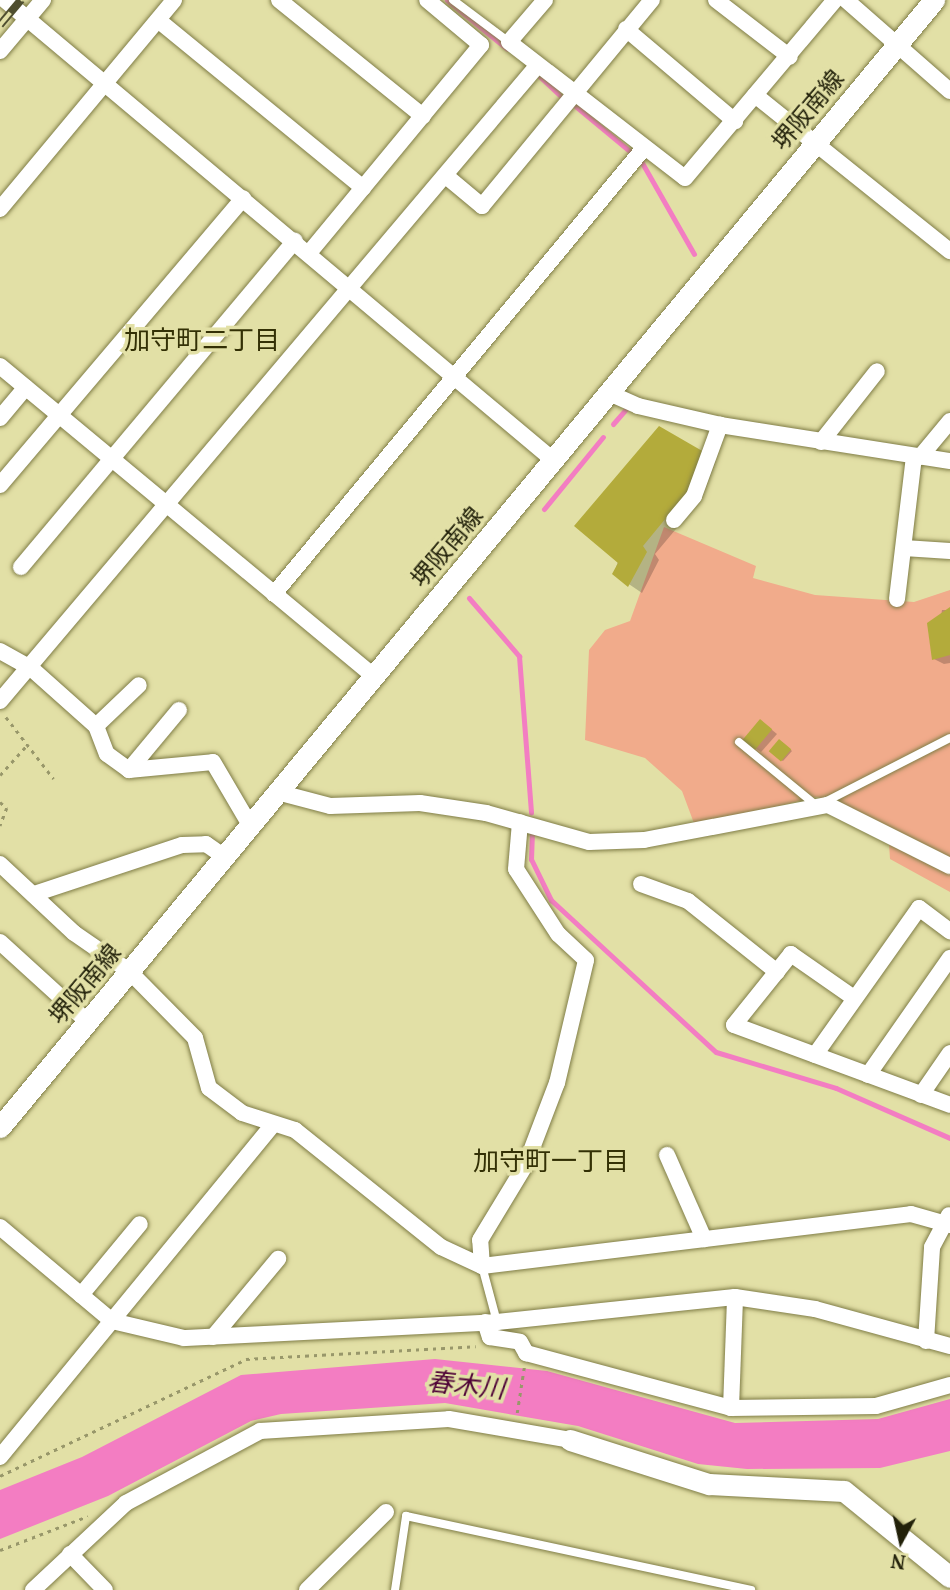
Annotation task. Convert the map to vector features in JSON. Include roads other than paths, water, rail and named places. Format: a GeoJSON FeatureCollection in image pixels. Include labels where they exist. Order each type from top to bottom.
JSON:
{"type":"FeatureCollection","features":[{"type":"Feature","properties":{"kind":"main road","name":"堺阪南線"},"geometry":{"type":"LineString","coordinates":[[0,1128],[934,0]]}},
{"type":"Feature","properties":{"kind":"main road"},"geometry":{"type":"LineString","coordinates":[[569,1440],[709,1484],[844,1490],[950,1577]]}},
{"type":"Feature","properties":{"kind":"street"},"geometry":{"type":"LineString","coordinates":[[5,0],[459,377],[553,460]]}},
{"type":"Feature","properties":{"kind":"street"},"geometry":{"type":"LineString","coordinates":[[0,51],[43,0]]}},
{"type":"Feature","properties":{"kind":"street"},"geometry":{"type":"LineString","coordinates":[[0,209],[174,0]]}},
{"type":"Feature","properties":{"kind":"street"},"geometry":{"type":"LineString","coordinates":[[279,0],[422,116]]}},
{"type":"Feature","properties":{"kind":"street"},"geometry":{"type":"LineString","coordinates":[[309,253],[481,45],[427,0]]}},
{"type":"Feature","properties":{"kind":"street"},"geometry":{"type":"LineString","coordinates":[[545,0],[509,42],[570,94],[685,178],[790,57],[835,0]]}},
{"type":"Feature","properties":{"kind":"street"},"geometry":{"type":"LineString","coordinates":[[446,176],[482,206],[570,94],[652,0]]}},
{"type":"Feature","properties":{"kind":"street"},"geometry":{"type":"LineString","coordinates":[[716,0],[790,57]]}},
{"type":"Feature","properties":{"kind":"street"},"geometry":{"type":"LineString","coordinates":[[846,0],[950,91]]}},
{"type":"Feature","properties":{"kind":"street"},"geometry":{"type":"LineString","coordinates":[[158,20],[363,188]]}},
{"type":"Feature","properties":{"kind":"street"},"geometry":{"type":"LineString","coordinates":[[626,29],[735,121]]}},
{"type":"Feature","properties":{"kind":"street"},"geometry":{"type":"LineString","coordinates":[[0,701],[32,669],[172,505],[537,66]]}},
{"type":"Feature","properties":{"kind":"street"},"geometry":{"type":"LineString","coordinates":[[755,95],[950,251]]}},
{"type":"Feature","properties":{"kind":"street"},"geometry":{"type":"LineString","coordinates":[[274,594],[459,377],[643,148]]}},
{"type":"Feature","properties":{"kind":"street"},"geometry":{"type":"LineString","coordinates":[[0,485],[243,198]]}},
{"type":"Feature","properties":{"kind":"street"},"geometry":{"type":"LineString","coordinates":[[20,567],[115,459],[295,241]]}},
{"type":"Feature","properties":{"kind":"street"},"geometry":{"type":"LineString","coordinates":[[0,366],[172,505],[374,677]]}},
{"type":"Feature","properties":{"kind":"street"},"geometry":{"type":"LineString","coordinates":[[821,442],[867,375]]}},
{"type":"Feature","properties":{"kind":"street"},"geometry":{"type":"LineString","coordinates":[[0,418],[26,387]]}},
{"type":"Feature","properties":{"kind":"street"},"geometry":{"type":"LineString","coordinates":[[609,393],[638,406],[720,425],[950,461]]}},
{"type":"Feature","properties":{"kind":"street"},"geometry":{"type":"LineString","coordinates":[[897,599],[917,457],[950,421]]}},
{"type":"Feature","properties":{"kind":"street"},"geometry":{"type":"LineString","coordinates":[[674,520],[694,496],[720,425]]}},
{"type":"Feature","properties":{"kind":"street"},"geometry":{"type":"LineString","coordinates":[[904,548],[950,551]]}},
{"type":"Feature","properties":{"kind":"street"},"geometry":{"type":"LineString","coordinates":[[0,651],[32,669],[96,726],[107,754],[129,770],[213,762],[250,825]]}},
{"type":"Feature","properties":{"kind":"street"},"geometry":{"type":"LineString","coordinates":[[96,726],[130,689]]}},
{"type":"Feature","properties":{"kind":"street"},"geometry":{"type":"LineString","coordinates":[[129,770],[179,710]]}},
{"type":"Feature","properties":{"kind":"street"},"geometry":{"type":"LineString","coordinates":[[277,792],[330,806],[420,803],[520,822],[589,842],[644,840],[817,806],[839,809],[950,866]]}},
{"type":"Feature","properties":{"kind":"street"},"geometry":{"type":"LineString","coordinates":[[482,1266],[480,1240],[526,1164],[557,1083],[586,960],[558,934],[516,869],[520,822]]}},
{"type":"Feature","properties":{"kind":"street"},"geometry":{"type":"LineString","coordinates":[[37,893],[182,845],[206,844],[223,856]]}},
{"type":"Feature","properties":{"kind":"street"},"geometry":{"type":"LineString","coordinates":[[0,863],[37,893],[74,933],[129,971],[195,1038],[209,1088],[242,1113],[295,1130],[441,1247],[482,1266],[911,1214],[949,1220],[932,1247],[926,1341]]}},
{"type":"Feature","properties":{"kind":"street"},"geometry":{"type":"LineString","coordinates":[[641,884],[688,901],[777,972]]}},
{"type":"Feature","properties":{"kind":"street"},"geometry":{"type":"LineString","coordinates":[[815,1055],[919,908],[950,931]]}},
{"type":"Feature","properties":{"kind":"street"},"geometry":{"type":"LineString","coordinates":[[0,942],[88,1021]]}},
{"type":"Feature","properties":{"kind":"street"},"geometry":{"type":"LineString","coordinates":[[854,998],[792,954],[734,1025],[950,1105]]}},
{"type":"Feature","properties":{"kind":"street"},"geometry":{"type":"LineString","coordinates":[[868,1075],[950,958]]}},
{"type":"Feature","properties":{"kind":"street"},"geometry":{"type":"LineString","coordinates":[[921,1094],[950,1053]]}},
{"type":"Feature","properties":{"kind":"street"},"geometry":{"type":"LineString","coordinates":[[0,1457],[274,1124]]}},
{"type":"Feature","properties":{"kind":"street"},"geometry":{"type":"LineString","coordinates":[[667,1155],[704,1239]]}},
{"type":"Feature","properties":{"kind":"street"},"geometry":{"type":"LineString","coordinates":[[81,1296],[140,1224]]}},
{"type":"Feature","properties":{"kind":"street"},"geometry":{"type":"LineString","coordinates":[[0,1227],[112,1321],[143,1333],[214,1337],[491,1322],[735,1297],[815,1309],[950,1346]]}},
{"type":"Feature","properties":{"kind":"street"},"geometry":{"type":"LineString","coordinates":[[214,1337],[278,1259]]}},
{"type":"Feature","properties":{"kind":"street"},"geometry":{"type":"LineString","coordinates":[[731,1408],[735,1297]]}},
{"type":"Feature","properties":{"kind":"street"},"geometry":{"type":"LineString","coordinates":[[491,1322],[490,1337],[520,1342],[526,1353],[731,1408],[876,1406],[950,1385]]}},
{"type":"Feature","properties":{"kind":"street"},"geometry":{"type":"LineString","coordinates":[[33,1590],[112,1513],[243,1439],[280,1427],[449,1419],[569,1440]]}},
{"type":"Feature","properties":{"kind":"street"},"geometry":{"type":"LineString","coordinates":[[307,1590],[386,1512]]}},
{"type":"Feature","properties":{"kind":"street"},"geometry":{"type":"LineString","coordinates":[[70,1554],[105,1590]]}},
{"type":"Feature","properties":{"kind":"lane"},"geometry":{"type":"LineString","coordinates":[[453,0],[509,42]]}},
{"type":"Feature","properties":{"kind":"lane"},"geometry":{"type":"LineString","coordinates":[[739,742],[817,806],[950,738]]}},
{"type":"Feature","properties":{"kind":"lane"},"geometry":{"type":"LineString","coordinates":[[482,1266],[491,1322]]}},
{"type":"Feature","properties":{"kind":"lane"},"geometry":{"type":"LineString","coordinates":[[395,1590],[406,1516],[751,1590]]}},
{"type":"Feature","properties":{"kind":"water","name":"春木川"},"geometry":{"type":"Polygon","coordinates":[[[435,1359],[547,1371],[735,1423],[878,1419],[950,1399],[950,1451],[880,1468],[747,1469],[698,1464],[578,1426],[445,1403],[281,1414],[251,1421],[108,1496],[0,1539],[0,1490],[82,1457],[241,1375],[435,1359]]]}},
{"type":"Feature","properties":{"kind":"waterway"},"geometry":{"type":"LineString","coordinates":[[447,0],[507,49]]}},
{"type":"Feature","properties":{"kind":"waterway"},"geometry":{"type":"LineString","coordinates":[[537,74],[561,96]]}},
{"type":"Feature","properties":{"kind":"waterway"},"geometry":{"type":"LineString","coordinates":[[573,104],[633,154]]}},
{"type":"Feature","properties":{"kind":"waterway"},"geometry":{"type":"LineString","coordinates":[[641,161],[694,254]]}},
{"type":"Feature","properties":{"kind":"waterway"},"geometry":{"type":"LineString","coordinates":[[613,424],[626,409]]}},
{"type":"Feature","properties":{"kind":"waterway"},"geometry":{"type":"LineString","coordinates":[[544,509],[603,437]]}},
{"type":"Feature","properties":{"kind":"waterway"},"geometry":{"type":"LineString","coordinates":[[469,598],[519,656],[531,813]]}},
{"type":"Feature","properties":{"kind":"waterway"},"geometry":{"type":"LineString","coordinates":[[532,831],[531,859],[551,900],[716,1052],[836,1088],[950,1138]]}},
{"type":"Feature","properties":{"kind":"railway"},"geometry":{"type":"LineString","coordinates":[[0,25],[21,0]]}},
{"type":"Feature","properties":{"kind":"district","name":"加守町二丁目"},"geometry":{"type":"Point","coordinates":[202,340]}},
{"type":"Feature","properties":{"kind":"district","name":"加守町一丁目"},"geometry":{"type":"Point","coordinates":[551,1161]}}]}
